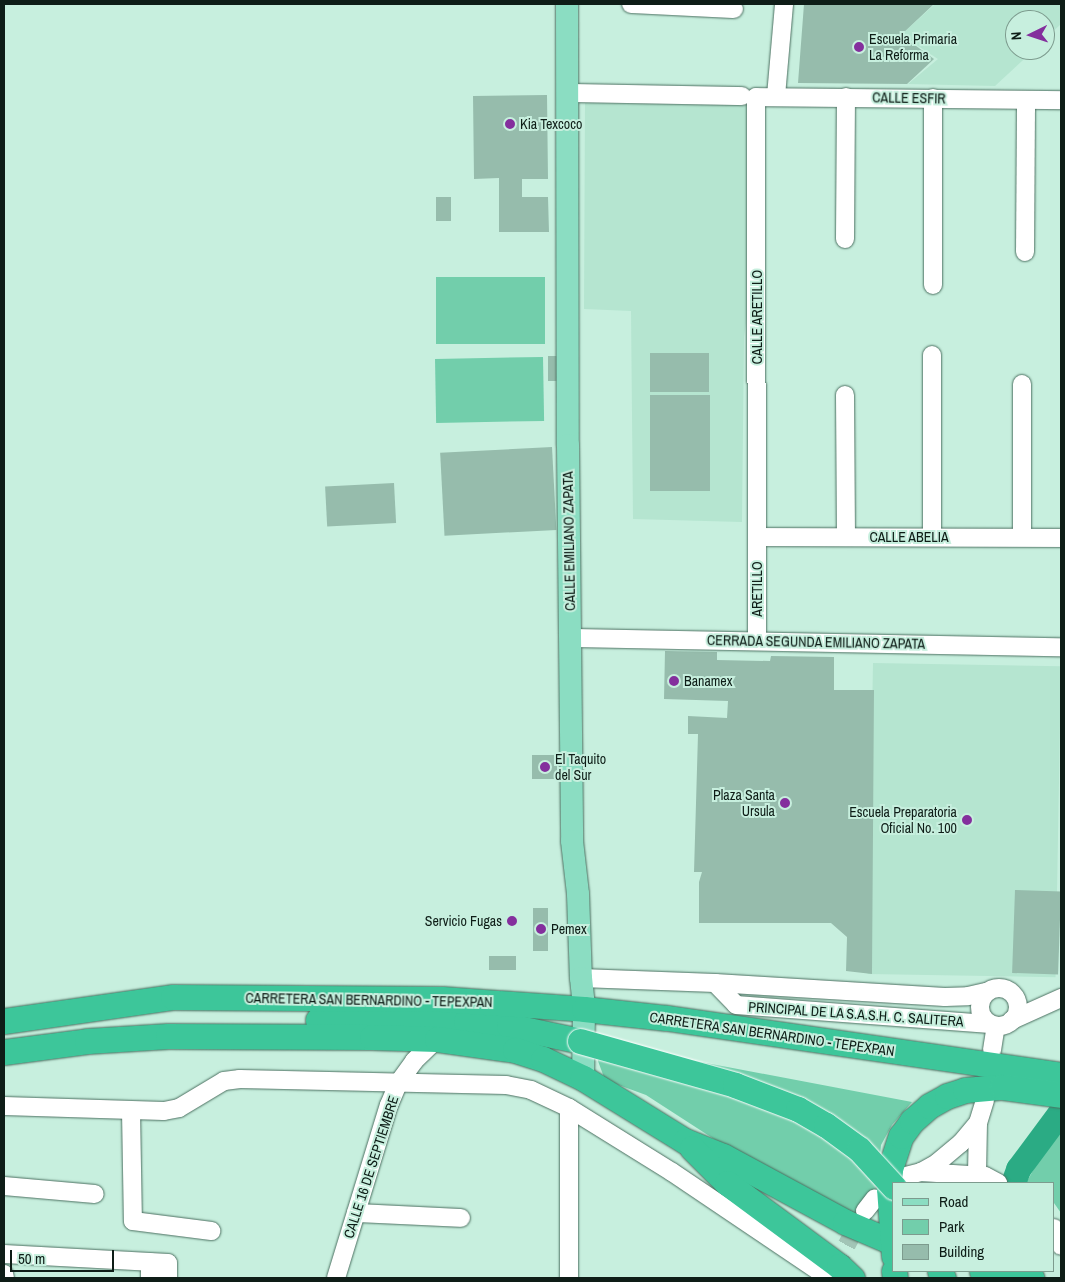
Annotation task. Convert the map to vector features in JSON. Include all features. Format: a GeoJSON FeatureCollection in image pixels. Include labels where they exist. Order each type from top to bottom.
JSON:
{"type":"FeatureCollection","features":[{"type":"Feature","properties":{"kind":"highway","name":"CARRETERA SAN BERNARDINO - TEPEXPAN"},"geometry":{"type":"LineString","coordinates":[[7,1033],[173,997],[442,999],[584,1009],[667,1018],[1052,1084]]}},
{"type":"Feature","properties":{"kind":"highway"},"geometry":{"type":"LineString","coordinates":[[7,1033],[110,1024],[381,1019],[466,1021],[509,1026],[580,1041],[735,1085],[772,1098],[805,1113],[846,1140],[884,1174],[892,1189]]}},
{"type":"Feature","properties":{"kind":"highway"},"geometry":{"type":"LineString","coordinates":[[7,1033],[87,1042],[168,1036],[437,1039],[514,1050],[544,1059],[583,1078],[685,1141],[740,1165],[892,1248]]}},
{"type":"Feature","properties":{"kind":"highway"},"geometry":{"type":"LineString","coordinates":[[892,1234],[889,1188],[890,1169],[901,1136],[912,1121],[929,1106],[947,1096],[965,1090],[1052,1084]]}},
{"type":"Feature","properties":{"kind":"highway"},"geometry":{"type":"LineString","coordinates":[[685,1141],[726,1183],[839,1266],[836,1276]]}},
{"type":"Feature","properties":{"kind":"highway"},"geometry":{"type":"LineString","coordinates":[[988,1272],[1032,1278]]}},
{"type":"Feature","properties":{"kind":"main road","name":"CALLE EMILIANO ZAPATA"},"geometry":{"type":"LineString","coordinates":[[567,4],[572,841],[578,894],[584,1009],[583,1078]]}},
{"type":"Feature","properties":{"kind":"street"},"geometry":{"type":"LineString","coordinates":[[632,4],[734,9]]}},
{"type":"Feature","properties":{"kind":"street"},"geometry":{"type":"LineString","coordinates":[[776,96],[784,4]]}},
{"type":"Feature","properties":{"kind":"street","name":"CALLE ESFIR"},"geometry":{"type":"LineString","coordinates":[[567,93],[1061,100]]}},
{"type":"Feature","properties":{"kind":"street","name":"CALLE ARETILLO"},"geometry":{"type":"LineString","coordinates":[[749,96],[757,537]]}},
{"type":"Feature","properties":{"kind":"street"},"geometry":{"type":"LineString","coordinates":[[845,239],[846,97]]}},
{"type":"Feature","properties":{"kind":"street"},"geometry":{"type":"LineString","coordinates":[[933,98],[933,285]]}},
{"type":"Feature","properties":{"kind":"street"},"geometry":{"type":"LineString","coordinates":[[1025,252],[1026,100]]}},
{"type":"Feature","properties":{"kind":"street"},"geometry":{"type":"LineString","coordinates":[[932,355],[932,537]]}},
{"type":"Feature","properties":{"kind":"street"},"geometry":{"type":"LineString","coordinates":[[1022,384],[1022,537]]}},
{"type":"Feature","properties":{"kind":"street"},"geometry":{"type":"LineString","coordinates":[[845,394],[846,536]]}},
{"type":"Feature","properties":{"kind":"street","name":"CALLE ABELIA"},"geometry":{"type":"LineString","coordinates":[[757,537],[1061,538]]}},
{"type":"Feature","properties":{"kind":"street","name":"ARETILLO"},"geometry":{"type":"LineString","coordinates":[[757,537],[757,641]]}},
{"type":"Feature","properties":{"kind":"street","name":"CERRADA SEGUNDA EMILIANO ZAPATA"},"geometry":{"type":"LineString","coordinates":[[570,638],[1061,647]]}},
{"type":"Feature","properties":{"kind":"street"},"geometry":{"type":"LineString","coordinates":[[581,978],[715,982],[945,997],[968,996],[998,987],[1010,992],[1061,998]]}},
{"type":"Feature","properties":{"kind":"street","name":"PRINCIPAL DE LA S.A.S.H. C. SALITERA"},"geometry":{"type":"LineString","coordinates":[[715,982],[736,1005],[989,1022]]}},
{"type":"Feature","properties":{"kind":"street"},"geometry":{"type":"LineString","coordinates":[[857,1014],[858,992]]}},
{"type":"Feature","properties":{"kind":"street"},"geometry":{"type":"LineString","coordinates":[[986,992],[980,1003],[989,1022],[992,1050]]}},
{"type":"Feature","properties":{"kind":"street"},"geometry":{"type":"LineString","coordinates":[[1010,992],[1017,1002],[1018,1009],[1012,1020]]}},
{"type":"Feature","properties":{"kind":"street"},"geometry":{"type":"LineString","coordinates":[[945,997],[961,1002],[989,1022],[1008,1024],[1012,1020],[1061,998]]}},
{"type":"Feature","properties":{"kind":"street","name":"CALLE 16 DE SEPTIEMBRE"},"geometry":{"type":"LineString","coordinates":[[336,1278],[389,1105],[399,1082],[414,1061],[437,1039]]}},
{"type":"Feature","properties":{"kind":"street"},"geometry":{"type":"LineString","coordinates":[[4,1106],[164,1111],[179,1108],[210,1088],[224,1082],[240,1079],[506,1085],[531,1090],[569,1108],[836,1276]]}},
{"type":"Feature","properties":{"kind":"street"},"geometry":{"type":"LineString","coordinates":[[903,1182],[951,1152],[978,1123],[985,1100]]}},
{"type":"Feature","properties":{"kind":"street"},"geometry":{"type":"LineString","coordinates":[[569,1108],[569,1278]]}},
{"type":"Feature","properties":{"kind":"street"},"geometry":{"type":"LineString","coordinates":[[131,1111],[133,1221],[211,1231]]}},
{"type":"Feature","properties":{"kind":"street"},"geometry":{"type":"LineString","coordinates":[[952,1182],[987,1178],[978,1123]]}},
{"type":"Feature","properties":{"kind":"street"},"geometry":{"type":"LineString","coordinates":[[4,1186],[95,1194]]}},
{"type":"Feature","properties":{"kind":"street"},"geometry":{"type":"LineString","coordinates":[[356,1213],[461,1218]]}},
{"type":"Feature","properties":{"kind":"street"},"geometry":{"type":"LineString","coordinates":[[1055,1231],[1061,1246]]}},
{"type":"Feature","properties":{"kind":"street"},"geometry":{"type":"LineString","coordinates":[[4,1254],[150,1270],[168,1263],[168,1278]]}},
{"type":"Feature","properties":{"kind":"street"},"geometry":{"type":"LineString","coordinates":[[4,1274],[5,1278]]}},
{"type":"Feature","properties":{"kind":"shaded area"},"geometry":{"type":"Polygon","coordinates":[[[935,4],[1061,4],[1061,24],[1055,30],[1055,10],[1005,10],[1005,60],[1023,60],[995,86],[908,84],[938,59],[901,35],[935,4]]]}},
{"type":"Feature","properties":{"kind":"shaded area"},"geometry":{"type":"Polygon","coordinates":[[[585,103],[748,105],[748,309],[744,337],[742,522],[633,519],[631,311],[584,309],[585,103]]]}},
{"type":"Feature","properties":{"kind":"shaded area","name":"Escuela Preparatoria Oficial No. 100"},"geometry":{"type":"Polygon","coordinates":[[[873,663],[1061,666],[1056,977],[868,974],[873,663]]]}},
{"type":"Feature","properties":{"kind":"green space"},"geometry":{"type":"Polygon","coordinates":[[[436,277],[545,277],[545,344],[436,344],[436,277]]]}},
{"type":"Feature","properties":{"kind":"green space"},"geometry":{"type":"Polygon","coordinates":[[[543,357],[544,421],[436,423],[435,359],[543,357]]]}},
{"type":"Feature","properties":{"kind":"green space"},"geometry":{"type":"Polygon","coordinates":[[[596,1042],[912,1102],[892,1125],[881,1145],[874,1214],[840,1212],[714,1139],[646,1095],[605,1080],[598,1061],[596,1042]]]}},
{"type":"Feature","properties":{"kind":"green space"},"geometry":{"type":"Polygon","coordinates":[[[1061,1121],[1061,1213],[1055,1204],[1055,1182],[1027,1182],[1061,1121]]]}},
{"type":"Feature","properties":{"kind":"building","name":"Escuela Primaria La Reforma"},"geometry":{"type":"Polygon","coordinates":[[[804,4],[934,4],[901,35],[934,59],[907,84],[798,83],[804,4]]]}},
{"type":"Feature","properties":{"kind":"building","name":"Kia Texcoco"},"geometry":{"type":"Polygon","coordinates":[[[547,95],[548,179],[522,179],[522,197],[548,197],[549,232],[499,232],[499,178],[474,179],[473,96],[547,95]]]}},
{"type":"Feature","properties":{"kind":"building"},"geometry":{"type":"Polygon","coordinates":[[[436,197],[451,197],[451,221],[436,221],[436,197]]]}},
{"type":"Feature","properties":{"kind":"building"},"geometry":{"type":"Polygon","coordinates":[[[650,353],[709,353],[709,392],[650,392],[650,353]]]}},
{"type":"Feature","properties":{"kind":"building"},"geometry":{"type":"Polygon","coordinates":[[[548,356],[559,356],[559,381],[548,381],[548,356]]]}},
{"type":"Feature","properties":{"kind":"building"},"geometry":{"type":"Polygon","coordinates":[[[650,395],[710,395],[710,491],[650,491],[650,395]]]}},
{"type":"Feature","properties":{"kind":"building"},"geometry":{"type":"Polygon","coordinates":[[[552,447],[556,530],[444,536],[440,453],[552,447]]]}},
{"type":"Feature","properties":{"kind":"building"},"geometry":{"type":"Polygon","coordinates":[[[394,483],[396,523],[327,527],[325,487],[394,483]]]}},
{"type":"Feature","properties":{"kind":"building","name":"Plaza Santa Ursula"},"geometry":{"type":"Polygon","coordinates":[[[665,651],[717,652],[717,660],[770,661],[771,656],[834,657],[834,690],[874,690],[872,974],[846,971],[847,937],[831,923],[699,923],[699,882],[702,872],[694,872],[698,734],[688,734],[688,716],[727,718],[728,701],[664,699],[665,651]]]}},
{"type":"Feature","properties":{"kind":"building","name":"El Taquito del Sur"},"geometry":{"type":"Polygon","coordinates":[[[532,755],[557,755],[557,779],[532,779],[532,755]]]}},
{"type":"Feature","properties":{"kind":"building"},"geometry":{"type":"Polygon","coordinates":[[[1015,890],[1061,892],[1058,975],[1012,973],[1015,890]]]}},
{"type":"Feature","properties":{"kind":"building","name":"Pemex"},"geometry":{"type":"Polygon","coordinates":[[[533,908],[548,908],[548,951],[533,951],[533,908]]]}},
{"type":"Feature","properties":{"kind":"building","name":"Pemex"},"geometry":{"type":"Polygon","coordinates":[[[489,956],[516,956],[516,970],[489,970],[489,956]]]}},
{"type":"Feature","properties":{"kind":"waterway"},"geometry":{"type":"LineString","coordinates":[[1013,1182],[1018,1169],[1061,1111]]}},
{"type":"Feature","properties":{"kind":"tunnel"},"geometry":{"type":"LineString","coordinates":[[834,1269],[861,1218]]}},
{"type":"Feature","properties":{"kind":"place","name":"Escuela Primaria La Reforma"},"geometry":{"type":"Point","coordinates":[859,47]}},
{"type":"Feature","properties":{"kind":"place","name":"Kia Texcoco"},"geometry":{"type":"Point","coordinates":[510,124]}},
{"type":"Feature","properties":{"kind":"place","name":"Banamex"},"geometry":{"type":"Point","coordinates":[674,681]}},
{"type":"Feature","properties":{"kind":"place","name":"El Taquito del Sur"},"geometry":{"type":"Point","coordinates":[545,767]}},
{"type":"Feature","properties":{"kind":"place","name":"Plaza Santa Ursula"},"geometry":{"type":"Point","coordinates":[785,803]}},
{"type":"Feature","properties":{"kind":"place","name":"Escuela Preparatoria Oficial No. 100"},"geometry":{"type":"Point","coordinates":[967,820]}},
{"type":"Feature","properties":{"kind":"place","name":"Servicio Fugas"},"geometry":{"type":"Point","coordinates":[512,921]}},
{"type":"Feature","properties":{"kind":"place","name":"Pemex"},"geometry":{"type":"Point","coordinates":[541,929]}}]}
